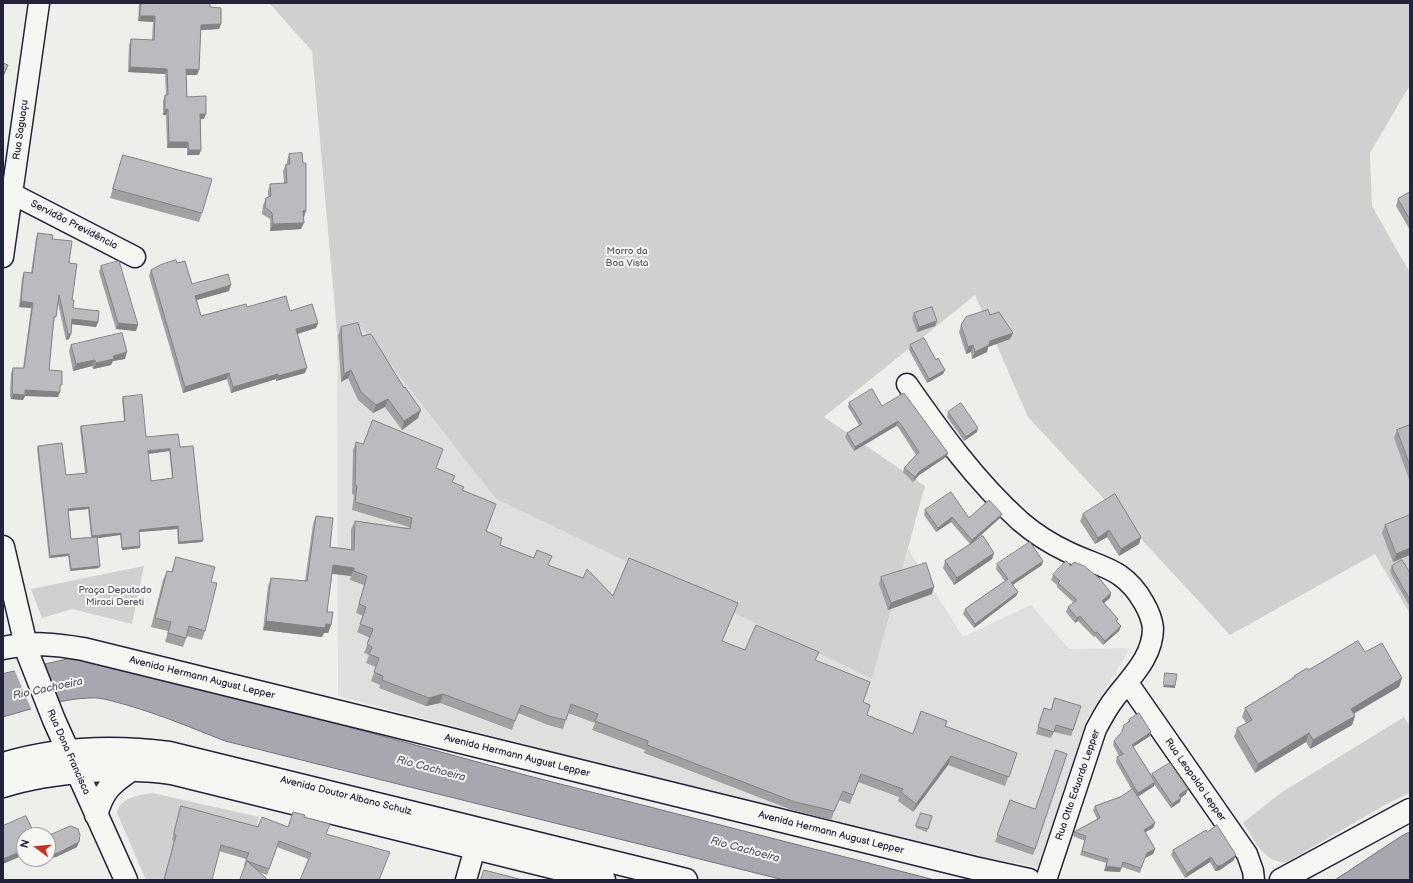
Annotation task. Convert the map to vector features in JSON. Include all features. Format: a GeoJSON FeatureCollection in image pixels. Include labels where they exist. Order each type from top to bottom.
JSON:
{"type":"FeatureCollection","features":[{"type":"Feature","properties":{"kind":"main road","name":"Rua Dona Francisca"},"geometry":{"type":"LineString","coordinates":[[3,547],[27,652],[51,713],[126,880]]}},
{"type":"Feature","properties":{"kind":"main road"},"geometry":{"type":"LineString","coordinates":[[3,622],[14,597]]}},
{"type":"Feature","properties":{"kind":"main road","name":"Avenida Hermann August Lepper"},"geometry":{"type":"LineString","coordinates":[[3,648],[27,652],[58,644],[83,649],[974,868],[1029,880]]}},
{"type":"Feature","properties":{"kind":"main road","name":"Avenida Doutor Albano Schulz"},"geometry":{"type":"LineString","coordinates":[[3,764],[38,755],[68,752],[128,749],[176,754],[686,880]]}},
{"type":"Feature","properties":{"kind":"main road"},"geometry":{"type":"LineString","coordinates":[[96,815],[101,798],[107,789],[131,770]]}},
{"type":"Feature","properties":{"kind":"main road","name":"Avenida Doutor Albano Schulz"},"geometry":{"type":"LineString","coordinates":[[3,786],[27,780],[78,773],[153,770],[188,776],[604,880]]}},
{"type":"Feature","properties":{"kind":"main road"},"geometry":{"type":"LineString","coordinates":[[1281,880],[1410,810]]}},
{"type":"Feature","properties":{"kind":"street","name":"Rua Saguaçu"},"geometry":{"type":"LineString","coordinates":[[3,257],[8,191],[39,3]]}},
{"type":"Feature","properties":{"kind":"street","name":"Servidão Previdência"},"geometry":{"type":"LineString","coordinates":[[8,191],[135,257]]}},
{"type":"Feature","properties":{"kind":"street","name":"Rua Otto Eduardo Lepper"},"geometry":{"type":"LineString","coordinates":[[907,384],[957,455],[1021,521],[1051,544],[1123,576],[1138,592],[1148,611],[1153,626],[1152,640],[1148,653],[1128,684],[1115,697],[1096,729],[1046,880]]}},
{"type":"Feature","properties":{"kind":"street","name":"Rua Leopoldo Lepper"},"geometry":{"type":"LineString","coordinates":[[1128,684],[1247,854],[1253,871],[1254,880]]}},
{"type":"Feature","properties":{"kind":"street"},"geometry":{"type":"LineString","coordinates":[[466,880],[476,848]]}},
{"type":"Feature","properties":{"kind":"shaded area"},"geometry":{"type":"Polygon","coordinates":[[[361,327],[496,499],[872,679],[908,549],[963,637],[1031,605],[1069,649],[1130,648],[1087,719],[1039,867],[917,847],[338,696],[337,332],[361,327]]]}},
{"type":"Feature","properties":{"kind":"green space","name":"Morro da Boa Vista"},"geometry":{"type":"Polygon","coordinates":[[[269,3],[1410,3],[1410,85],[1370,153],[1372,206],[1410,273],[1410,614],[1375,554],[1230,635],[1028,417],[975,295],[824,417],[925,486],[872,679],[496,499],[361,327],[337,332],[312,51],[269,3]]]}},
{"type":"Feature","properties":{"kind":"green space","name":"Praça Deputado Miraci Dereti"},"geometry":{"type":"Polygon","coordinates":[[[144,566],[132,624],[72,609],[42,618],[31,589],[144,566]]]}},
{"type":"Feature","properties":{"kind":"green space"},"geometry":{"type":"Polygon","coordinates":[[[1404,717],[1410,726],[1410,793],[1388,803],[1287,862],[1279,862],[1272,859],[1260,849],[1243,823],[1279,794],[1404,717]]]}},
{"type":"Feature","properties":{"kind":"green space"},"geometry":{"type":"Polygon","coordinates":[[[152,793],[259,817],[255,832],[171,850],[163,880],[146,880],[117,813],[121,804],[130,798],[152,793]]]}},
{"type":"Feature","properties":{"kind":"water","name":"Rio Cachoeira"},"geometry":{"type":"Polygon","coordinates":[[[76,657],[92,657],[529,776],[935,880],[784,880],[225,741],[152,713],[104,699],[89,698],[67,700],[3,717],[3,674],[76,657]]]}},
{"type":"Feature","properties":{"kind":"water"},"geometry":{"type":"Polygon","coordinates":[[[1410,832],[1410,880],[1335,880],[1400,837],[1410,832]]]}},
{"type":"Feature","properties":{"kind":"pier"},"geometry":{"type":"Polygon","coordinates":[[[43,662],[60,704],[32,711],[14,669],[43,662]]]}},
{"type":"Feature","properties":{"kind":"building"},"geometry":{"type":"Polygon","coordinates":[[[141,3],[210,3],[210,7],[221,8],[221,24],[201,25],[199,70],[186,69],[187,97],[206,96],[206,114],[200,114],[201,150],[189,150],[188,142],[169,142],[168,109],[165,110],[165,95],[168,95],[167,69],[130,67],[131,39],[154,40],[155,16],[140,16],[141,3]]]}},
{"type":"Feature","properties":{"kind":"building"},"geometry":{"type":"Polygon","coordinates":[[[3,63],[8,65],[3,76],[3,63]]]}},
{"type":"Feature","properties":{"kind":"building"},"geometry":{"type":"Polygon","coordinates":[[[302,153],[303,163],[306,163],[306,210],[303,211],[304,223],[273,224],[272,213],[265,207],[266,198],[271,196],[270,184],[287,183],[286,164],[290,164],[289,154],[302,153]]]}},
{"type":"Feature","properties":{"kind":"building"},"geometry":{"type":"Polygon","coordinates":[[[123,155],[212,179],[202,213],[113,189],[123,155]]]}},
{"type":"Feature","properties":{"kind":"building"},"geometry":{"type":"Polygon","coordinates":[[[1410,192],[1410,220],[1398,199],[1410,192]]]}},
{"type":"Feature","properties":{"kind":"building"},"geometry":{"type":"Polygon","coordinates":[[[38,233],[53,235],[52,239],[72,241],[69,263],[77,264],[72,300],[74,300],[73,308],[99,311],[98,322],[72,319],[71,334],[68,334],[59,295],[56,317],[54,317],[49,370],[62,371],[62,385],[60,385],[60,392],[25,390],[25,395],[13,394],[13,368],[24,368],[33,303],[21,301],[24,272],[32,273],[38,233]]]}},
{"type":"Feature","properties":{"kind":"building"},"geometry":{"type":"Polygon","coordinates":[[[176,260],[177,263],[185,261],[192,284],[228,274],[231,285],[195,296],[201,316],[246,304],[247,307],[286,296],[290,311],[312,304],[318,323],[296,329],[307,368],[278,376],[278,374],[233,387],[229,373],[185,387],[151,270],[160,265],[176,260]]]}},
{"type":"Feature","properties":{"kind":"building"},"geometry":{"type":"Polygon","coordinates":[[[119,261],[138,325],[118,323],[101,266],[119,261]]]}},
{"type":"Feature","properties":{"kind":"building"},"geometry":{"type":"Polygon","coordinates":[[[932,307],[937,321],[919,327],[914,313],[932,307]]]}},
{"type":"Feature","properties":{"kind":"building"},"geometry":{"type":"Polygon","coordinates":[[[988,310],[990,315],[999,312],[1013,333],[990,341],[989,345],[975,352],[973,345],[968,347],[961,325],[966,317],[988,310]]]}},
{"type":"Feature","properties":{"kind":"building"},"geometry":{"type":"Polygon","coordinates":[[[358,323],[362,336],[371,334],[404,388],[405,387],[421,410],[404,421],[388,399],[376,405],[361,392],[351,370],[344,374],[341,327],[358,323]]]}},
{"type":"Feature","properties":{"kind":"building"},"geometry":{"type":"Polygon","coordinates":[[[122,333],[127,352],[113,356],[114,359],[96,363],[95,360],[76,364],[71,345],[122,333]]]}},
{"type":"Feature","properties":{"kind":"building"},"geometry":{"type":"Polygon","coordinates":[[[924,338],[936,360],[938,358],[945,370],[929,379],[910,345],[924,338]]]}},
{"type":"Feature","properties":{"kind":"building"},"geometry":{"type":"Polygon","coordinates":[[[872,389],[882,406],[904,393],[948,453],[920,471],[915,477],[904,468],[919,452],[898,421],[855,447],[847,433],[862,424],[849,403],[872,389]]]}},
{"type":"Feature","properties":{"kind":"building"},"geometry":{"type":"Polygon","coordinates":[[[142,395],[146,437],[178,434],[180,447],[193,446],[203,540],[179,542],[178,526],[139,530],[140,546],[122,548],[121,533],[92,536],[89,507],[68,509],[71,539],[97,537],[100,566],[71,569],[69,554],[50,556],[38,446],[62,443],[66,475],[87,473],[81,426],[125,421],[123,397],[142,395]],[[170,449],[148,451],[151,481],[173,478],[170,449]]]}},
{"type":"Feature","properties":{"kind":"building"},"geometry":{"type":"Polygon","coordinates":[[[961,403],[978,428],[966,437],[948,412],[961,403]]]}},
{"type":"Feature","properties":{"kind":"building"},"geometry":{"type":"Polygon","coordinates":[[[373,420],[443,449],[436,468],[455,476],[452,482],[464,487],[462,490],[496,504],[486,531],[502,538],[500,545],[534,558],[537,550],[552,556],[548,565],[583,578],[587,569],[613,596],[629,558],[738,603],[722,641],[745,650],[756,625],[819,652],[815,660],[870,682],[863,702],[870,705],[867,715],[913,734],[921,711],[947,721],[945,726],[1017,753],[1009,777],[951,756],[916,804],[901,792],[903,789],[861,774],[853,795],[843,791],[834,811],[795,802],[647,745],[648,741],[595,721],[598,714],[571,704],[566,720],[552,717],[521,705],[515,721],[443,694],[429,698],[382,680],[383,676],[374,672],[379,658],[369,654],[372,647],[367,644],[373,629],[360,624],[366,607],[359,604],[367,576],[354,571],[354,568],[333,565],[327,612],[333,612],[331,625],[326,624],[325,628],[266,621],[271,578],[307,581],[316,516],[333,518],[330,547],[354,550],[355,521],[410,529],[412,518],[355,502],[357,486],[355,485],[356,442],[363,444],[373,420]]]}},
{"type":"Feature","properties":{"kind":"building"},"geometry":{"type":"Polygon","coordinates":[[[1410,425],[1410,466],[1397,430],[1410,425]]]}},
{"type":"Feature","properties":{"kind":"building"},"geometry":{"type":"Polygon","coordinates":[[[951,492],[969,518],[989,500],[1002,514],[972,540],[952,517],[938,528],[925,510],[951,492]]]}},
{"type":"Feature","properties":{"kind":"building"},"geometry":{"type":"Polygon","coordinates":[[[1115,494],[1141,537],[1121,549],[1109,530],[1098,538],[1083,514],[1115,494]]]}},
{"type":"Feature","properties":{"kind":"building"},"geometry":{"type":"Polygon","coordinates":[[[1410,515],[1410,548],[1396,554],[1385,525],[1410,515]]]}},
{"type":"Feature","properties":{"kind":"building"},"geometry":{"type":"Polygon","coordinates":[[[983,536],[994,553],[957,578],[945,561],[983,536]]]}},
{"type":"Feature","properties":{"kind":"building"},"geometry":{"type":"Polygon","coordinates":[[[1030,542],[1043,561],[1011,583],[1018,592],[975,624],[965,609],[1008,579],[997,564],[1030,542]]]}},
{"type":"Feature","properties":{"kind":"building"},"geometry":{"type":"Polygon","coordinates":[[[176,557],[215,567],[211,582],[217,583],[205,631],[189,626],[186,638],[168,633],[171,622],[155,618],[167,571],[172,572],[176,557]]]}},
{"type":"Feature","properties":{"kind":"building"},"geometry":{"type":"Polygon","coordinates":[[[1402,560],[1410,573],[1410,600],[1392,566],[1402,560]]]}},
{"type":"Feature","properties":{"kind":"building"},"geometry":{"type":"Polygon","coordinates":[[[1066,561],[1071,566],[1074,562],[1084,566],[1099,578],[1111,593],[1102,601],[1118,619],[1116,621],[1121,626],[1105,641],[1097,632],[1095,633],[1080,616],[1077,618],[1068,607],[1077,600],[1058,583],[1060,581],[1053,575],[1066,561]]]}},
{"type":"Feature","properties":{"kind":"building"},"geometry":{"type":"Polygon","coordinates":[[[926,563],[934,587],[891,603],[881,577],[926,563]]]}},
{"type":"Feature","properties":{"kind":"building"},"geometry":{"type":"Polygon","coordinates":[[[1358,641],[1365,652],[1382,643],[1402,678],[1351,709],[1355,716],[1313,740],[1309,733],[1258,764],[1237,728],[1252,720],[1245,708],[1307,668],[1308,670],[1358,641]]]}},
{"type":"Feature","properties":{"kind":"building"},"geometry":{"type":"Polygon","coordinates":[[[1165,673],[1177,674],[1175,686],[1164,685],[1165,673]]]}},
{"type":"Feature","properties":{"kind":"building"},"geometry":{"type":"Polygon","coordinates":[[[1055,698],[1081,706],[1073,730],[1056,725],[1054,732],[1038,727],[1044,708],[1051,710],[1055,698]]]}},
{"type":"Feature","properties":{"kind":"building"},"geometry":{"type":"Polygon","coordinates":[[[1139,713],[1151,732],[1132,745],[1155,782],[1138,793],[1117,757],[1123,754],[1114,741],[1122,732],[1124,725],[1139,713]]]}},
{"type":"Feature","properties":{"kind":"building"},"geometry":{"type":"Polygon","coordinates":[[[1056,750],[1067,754],[1035,849],[997,835],[1010,800],[1035,809],[1056,750]]]}},
{"type":"Feature","properties":{"kind":"building"},"geometry":{"type":"Polygon","coordinates":[[[1170,763],[1188,789],[1179,795],[1181,798],[1172,804],[1152,774],[1170,763]]]}},
{"type":"Feature","properties":{"kind":"building"},"geometry":{"type":"Polygon","coordinates":[[[1133,789],[1155,823],[1144,830],[1155,849],[1147,853],[1141,868],[1123,862],[1121,868],[1106,866],[1108,859],[1082,851],[1086,836],[1074,832],[1100,818],[1095,806],[1120,797],[1133,789]]]}},
{"type":"Feature","properties":{"kind":"building"},"geometry":{"type":"Polygon","coordinates":[[[181,806],[258,827],[262,817],[288,827],[293,812],[305,815],[304,817],[330,824],[326,834],[390,852],[379,880],[300,880],[311,853],[279,841],[269,869],[247,861],[246,859],[249,853],[221,845],[212,880],[164,880],[176,835],[174,834],[181,806]]]}},
{"type":"Feature","properties":{"kind":"building"},"geometry":{"type":"Polygon","coordinates":[[[921,813],[932,816],[928,829],[916,826],[921,813]]]}},
{"type":"Feature","properties":{"kind":"building"},"geometry":{"type":"Polygon","coordinates":[[[26,816],[31,827],[16,827],[16,853],[3,859],[3,826],[26,816]]]}},
{"type":"Feature","properties":{"kind":"building"},"geometry":{"type":"Polygon","coordinates":[[[1217,825],[1236,855],[1222,865],[1217,866],[1211,857],[1187,873],[1173,850],[1217,825]]]}},
{"type":"Feature","properties":{"kind":"building"},"geometry":{"type":"Polygon","coordinates":[[[71,826],[78,829],[80,835],[79,842],[56,853],[56,833],[71,826]]]}},
{"type":"Feature","properties":{"kind":"building"},"geometry":{"type":"Polygon","coordinates":[[[247,861],[266,878],[265,880],[240,880],[247,861]]]}},
{"type":"Feature","properties":{"kind":"building"},"geometry":{"type":"Polygon","coordinates":[[[484,870],[523,880],[481,880],[484,870]]]}}]}
